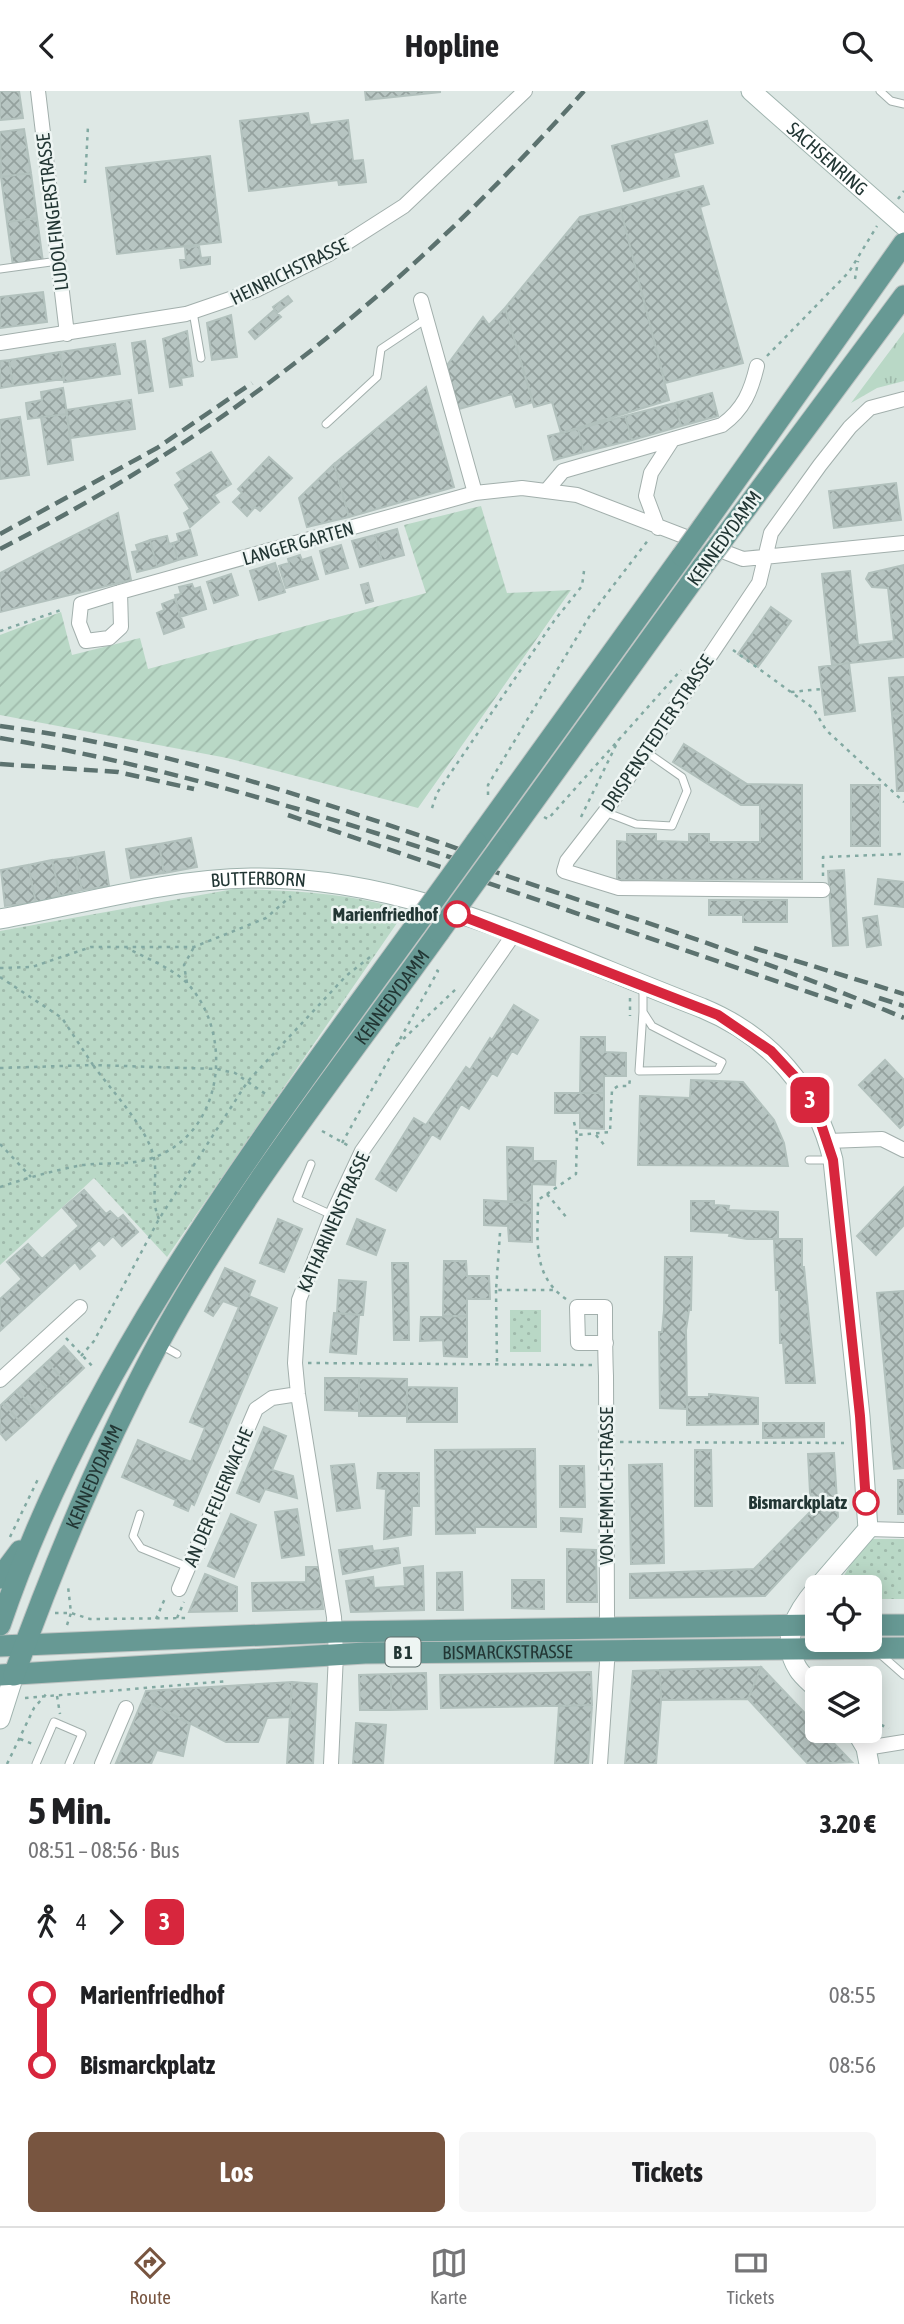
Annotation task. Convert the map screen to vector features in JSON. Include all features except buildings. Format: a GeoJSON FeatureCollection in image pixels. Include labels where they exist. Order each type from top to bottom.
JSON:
{"type":"FeatureCollection","features":[{"type":"Feature","properties":{"kind":"main road","name":"KENNEDYDAMM"},"geometry":{"type":"LineString","coordinates":[[0,1625],[38,1527],[75,1450],[166,1282],[242,1167],[904,243]]}},
{"type":"Feature","properties":{"kind":"main road","name":"KENNEDYDAMM"},"geometry":{"type":"LineString","coordinates":[[7,1675],[25,1644],[99,1460],[168,1349],[243,1206],[703,566],[904,296]]}},
{"type":"Feature","properties":{"kind":"main road"},"geometry":{"type":"LineString","coordinates":[[0,1578],[38,1527]]}},
{"type":"Feature","properties":{"kind":"main road","name":"BISMARCKSTRASSE"},"geometry":{"type":"LineString","coordinates":[[7,1675],[607,1639],[791,1625]]}},
{"type":"Feature","properties":{"kind":"main road","name":"B 1"},"geometry":{"type":"LineString","coordinates":[[791,1625],[805,1625]]}},
{"type":"Feature","properties":{"kind":"main road"},"geometry":{"type":"LineString","coordinates":[[882,1625],[904,1625]]}},
{"type":"Feature","properties":{"kind":"main road","name":"BISMARCKSTRASSE"},"geometry":{"type":"LineString","coordinates":[[25,1644],[335,1632],[607,1639],[792,1649]]}},
{"type":"Feature","properties":{"kind":"main road","name":"B 1"},"geometry":{"type":"LineString","coordinates":[[0,1646],[25,1644]]}},
{"type":"Feature","properties":{"kind":"main road","name":"B 1"},"geometry":{"type":"LineString","coordinates":[[882,1649],[904,1648]]}},
{"type":"Feature","properties":{"kind":"main road","name":"B 1"},"geometry":{"type":"LineString","coordinates":[[792,1649],[805,1649]]}},
{"type":"Feature","properties":{"kind":"street","name":"LUDOLFINGERSTRASSE"},"geometry":{"type":"LineString","coordinates":[[38,91],[67,334]]}},
{"type":"Feature","properties":{"kind":"street","name":"HEINRICHSTRASSE"},"geometry":{"type":"LineString","coordinates":[[0,343],[192,312],[256,290],[370,230],[432,181],[525,91]]}},
{"type":"Feature","properties":{"kind":"street","name":"SACHSENRING"},"geometry":{"type":"LineString","coordinates":[[751,91],[904,226]]}},
{"type":"Feature","properties":{"kind":"street"},"geometry":{"type":"LineString","coordinates":[[421,300],[475,493]]}},
{"type":"Feature","properties":{"kind":"street"},"geometry":{"type":"LineString","coordinates":[[547,490],[564,471],[722,425],[732,418],[750,394],[757,366]]}},
{"type":"Feature","properties":{"kind":"street","name":"DRISPENSTEDTER STRASSE"},"geometry":{"type":"LineString","coordinates":[[823,890],[619,888],[564,871],[567,861],[605,812],[759,583],[771,533],[850,427],[870,408],[904,399]]}},
{"type":"Feature","properties":{"kind":"street"},"geometry":{"type":"LineString","coordinates":[[658,528],[646,496],[651,473],[673,439]]}},
{"type":"Feature","properties":{"kind":"street","name":"LANGER GARTEN"},"geometry":{"type":"LineString","coordinates":[[81,604],[475,493],[500,489],[547,490],[600,502],[658,528],[743,559],[904,543]]}},
{"type":"Feature","properties":{"kind":"street"},"geometry":{"type":"LineString","coordinates":[[81,604],[79,623],[86,641],[109,638],[121,627],[120,592]]}},
{"type":"Feature","properties":{"kind":"street","name":"BUTTERBORN"},"geometry":{"type":"LineString","coordinates":[[0,919],[242,878],[299,879],[386,891],[514,934],[718,1015],[771,1051],[802,1087],[831,1151],[862,1443],[868,1529]]}},
{"type":"Feature","properties":{"kind":"street","name":"KATHARINENSTRASSE"},"geometry":{"type":"LineString","coordinates":[[331,1764],[335,1632],[298,1394],[295,1363],[299,1300],[332,1215],[362,1151],[443,1031],[494,967],[514,934]]}},
{"type":"Feature","properties":{"kind":"street"},"geometry":{"type":"LineString","coordinates":[[831,1151],[883,1139],[904,1150]]}},
{"type":"Feature","properties":{"kind":"street"},"geometry":{"type":"LineString","coordinates":[[0,1380],[80,1307]]}},
{"type":"Feature","properties":{"kind":"street"},"geometry":{"type":"LineString","coordinates":[[578,1307],[578,1343],[606,1343]]}},
{"type":"Feature","properties":{"kind":"street","name":"VON-EMMICH-STRASSE"},"geometry":{"type":"LineString","coordinates":[[578,1307],[605,1307],[607,1639],[600,1764]]}},
{"type":"Feature","properties":{"kind":"street","name":"AN DER FEUERWACHE"},"geometry":{"type":"LineString","coordinates":[[179,1588],[256,1409],[272,1398],[298,1394]]}},
{"type":"Feature","properties":{"kind":"street"},"geometry":{"type":"LineString","coordinates":[[830,1575],[868,1529],[904,1529]]}},
{"type":"Feature","properties":{"kind":"street"},"geometry":{"type":"LineString","coordinates":[[805,1602],[798,1609],[791,1625],[792,1649],[797,1668],[805,1676]]}},
{"type":"Feature","properties":{"kind":"street","name":"KENNEDYDAMM"},"geometry":{"type":"LineString","coordinates":[[0,1719],[6,1700],[7,1675]]}},
{"type":"Feature","properties":{"kind":"street"},"geometry":{"type":"LineString","coordinates":[[102,1764],[126,1709]]}},
{"type":"Feature","properties":{"kind":"street"},"geometry":{"type":"LineString","coordinates":[[864,1747],[904,1742]]}},
{"type":"Feature","properties":{"kind":"lane"},"geometry":{"type":"LineString","coordinates":[[880,91],[891,101],[904,104]]}},
{"type":"Feature","properties":{"kind":"lane"},"geometry":{"type":"LineString","coordinates":[[0,269],[58,261]]}},
{"type":"Feature","properties":{"kind":"lane"},"geometry":{"type":"LineString","coordinates":[[192,312],[201,358]]}},
{"type":"Feature","properties":{"kind":"lane"},"geometry":{"type":"LineString","coordinates":[[326,424],[377,377],[382,349],[426,319]]}},
{"type":"Feature","properties":{"kind":"lane"},"geometry":{"type":"LineString","coordinates":[[605,812],[636,824],[672,826],[687,791],[685,784],[682,777],[645,751]]}},
{"type":"Feature","properties":{"kind":"lane"},"geometry":{"type":"LineString","coordinates":[[635,982],[643,1012],[639,1071],[718,1070],[722,1062],[658,1031],[643,1012]]}},
{"type":"Feature","properties":{"kind":"lane"},"geometry":{"type":"LineString","coordinates":[[809,1160],[831,1151]]}},
{"type":"Feature","properties":{"kind":"lane"},"geometry":{"type":"LineString","coordinates":[[311,1164],[297,1199],[332,1215]]}},
{"type":"Feature","properties":{"kind":"lane"},"geometry":{"type":"LineString","coordinates":[[138,1332],[168,1349]]}},
{"type":"Feature","properties":{"kind":"lane"},"geometry":{"type":"LineString","coordinates":[[141,1514],[133,1536],[141,1548],[188,1567]]}},
{"type":"Feature","properties":{"kind":"lane"},"geometry":{"type":"LineString","coordinates":[[877,1652],[904,1675]]}},
{"type":"Feature","properties":{"kind":"lane"},"geometry":{"type":"LineString","coordinates":[[36,1764],[54,1722],[82,1734],[69,1764]]}},
{"type":"Feature","properties":{"kind":"path"},"geometry":{"type":"LineString","coordinates":[[85,183],[88,126]]}},
{"type":"Feature","properties":{"kind":"path"},"geometry":{"type":"LineString","coordinates":[[757,366],[858,261]]}},
{"type":"Feature","properties":{"kind":"path"},"geometry":{"type":"LineString","coordinates":[[487,802],[488,785],[589,617],[658,528]]}},
{"type":"Feature","properties":{"kind":"path"},"geometry":{"type":"LineString","coordinates":[[432,808],[437,793],[554,621],[582,586],[584,571]]}},
{"type":"Feature","properties":{"kind":"path"},"geometry":{"type":"LineString","coordinates":[[0,631],[81,604]]}},
{"type":"Feature","properties":{"kind":"path"},"geometry":{"type":"LineString","coordinates":[[719,639],[813,708],[826,730],[857,755],[904,801]]}},
{"type":"Feature","properties":{"kind":"path"},"geometry":{"type":"LineString","coordinates":[[541,816],[548,819],[682,669]]}},
{"type":"Feature","properties":{"kind":"path"},"geometry":{"type":"LineString","coordinates":[[791,692],[822,689]]}},
{"type":"Feature","properties":{"kind":"path"},"geometry":{"type":"LineString","coordinates":[[580,819],[620,739]]}},
{"type":"Feature","properties":{"kind":"path"},"geometry":{"type":"LineString","coordinates":[[823,890],[823,857],[904,855]]}},
{"type":"Feature","properties":{"kind":"path"},"geometry":{"type":"LineString","coordinates":[[0,968],[32,967],[91,947],[194,947],[266,918],[289,898],[299,879]]}},
{"type":"Feature","properties":{"kind":"path"},"geometry":{"type":"LineString","coordinates":[[0,1187],[85,1165],[117,1165],[154,1158],[188,1135],[208,1104],[217,1069],[218,1042],[205,1011],[187,983],[184,965],[194,947]]}},
{"type":"Feature","properties":{"kind":"path"},"geometry":{"type":"LineString","coordinates":[[127,948],[187,983]]}},
{"type":"Feature","properties":{"kind":"path"},"geometry":{"type":"LineString","coordinates":[[81,1356],[94,1341],[159,1219],[248,1081],[346,976],[368,957],[376,954]]}},
{"type":"Feature","properties":{"kind":"path"},"geometry":{"type":"LineString","coordinates":[[342,1143],[438,971],[431,967]]}},
{"type":"Feature","properties":{"kind":"path"},"geometry":{"type":"LineString","coordinates":[[0,977],[62,1018],[145,1136],[154,1158],[155,1210],[159,1219]]}},
{"type":"Feature","properties":{"kind":"path"},"geometry":{"type":"LineString","coordinates":[[396,1046],[465,981]]}},
{"type":"Feature","properties":{"kind":"path"},"geometry":{"type":"LineString","coordinates":[[630,1024],[635,982]]}},
{"type":"Feature","properties":{"kind":"path"},"geometry":{"type":"LineString","coordinates":[[0,1068],[93,1065],[217,1069],[235,1073],[267,1095]]}},
{"type":"Feature","properties":{"kind":"path"},"geometry":{"type":"LineString","coordinates":[[577,1135],[610,1132],[612,1090],[618,1086],[629,1086],[630,1070]]}},
{"type":"Feature","properties":{"kind":"path"},"geometry":{"type":"LineString","coordinates":[[574,1122],[577,1135],[576,1174],[538,1200],[538,1259],[541,1271],[553,1290],[578,1307]]}},
{"type":"Feature","properties":{"kind":"path"},"geometry":{"type":"LineString","coordinates":[[322,1131],[362,1151]]}},
{"type":"Feature","properties":{"kind":"path"},"geometry":{"type":"LineString","coordinates":[[596,1135],[605,1146]]}},
{"type":"Feature","properties":{"kind":"path"},"geometry":{"type":"LineString","coordinates":[[0,1144],[31,1177]]}},
{"type":"Feature","properties":{"kind":"path"},"geometry":{"type":"LineString","coordinates":[[547,1194],[567,1218]]}},
{"type":"Feature","properties":{"kind":"path"},"geometry":{"type":"LineString","coordinates":[[497,1365],[496,1290],[500,1233]]}},
{"type":"Feature","properties":{"kind":"path"},"geometry":{"type":"LineString","coordinates":[[496,1290],[553,1290]]}},
{"type":"Feature","properties":{"kind":"path"},"geometry":{"type":"LineString","coordinates":[[58,1327],[81,1356],[100,1374]]}},
{"type":"Feature","properties":{"kind":"path"},"geometry":{"type":"LineString","coordinates":[[295,1363],[606,1365]]}},
{"type":"Feature","properties":{"kind":"path"},"geometry":{"type":"LineString","coordinates":[[606,1442],[862,1443]]}},
{"type":"Feature","properties":{"kind":"path"},"geometry":{"type":"LineString","coordinates":[[68,1586],[71,1612]]}},
{"type":"Feature","properties":{"kind":"path"},"geometry":{"type":"LineString","coordinates":[[6,1700],[228,1681]]}},
{"type":"Feature","properties":{"kind":"path"},"geometry":{"type":"LineString","coordinates":[[7,1764],[34,1708],[46,1697]]}},
{"type":"Feature","properties":{"kind":"path"},"geometry":{"type":"LineString","coordinates":[[882,1725],[892,1729]]}},
{"type":"Feature","properties":{"kind":"green space"},"geometry":{"type":"Polygon","coordinates":[[[904,332],[904,381],[877,388],[851,403],[904,332]]]}},
{"type":"Feature","properties":{"kind":"green space"},"geometry":{"type":"Polygon","coordinates":[[[481,506],[507,593],[571,590],[418,808],[227,758],[0,715],[0,635],[61,612],[72,655],[140,638],[148,669],[426,593],[404,525],[481,506]]]}},
{"type":"Feature","properties":{"kind":"green space","name":"Marienfriedhof"},"geometry":{"type":"Polygon","coordinates":[[[234,889],[321,893],[406,910],[167,1257],[94,1178],[0,1265],[0,931],[234,889]]]}},
{"type":"Feature","properties":{"kind":"green space"},"geometry":{"type":"Polygon","coordinates":[[[510,1310],[541,1310],[541,1352],[510,1352],[510,1310]]]}},
{"type":"Feature","properties":{"kind":"green space"},"geometry":{"type":"Polygon","coordinates":[[[866,1539],[904,1539],[904,1599],[882,1599],[882,1575],[844,1575],[866,1539]]]}},
{"type":"Feature","properties":{"kind":"railway"},"geometry":{"type":"LineString","coordinates":[[0,549],[84,504],[164,455],[241,403],[314,348],[385,289],[453,227],[584,91]]}},
{"type":"Feature","properties":{"kind":"railway"},"geometry":{"type":"LineString","coordinates":[[0,534],[157,448],[252,383]]}},
{"type":"Feature","properties":{"kind":"railway"},"geometry":{"type":"LineString","coordinates":[[0,726],[64,736],[188,763],[307,798],[488,859]]}},
{"type":"Feature","properties":{"kind":"railway"},"geometry":{"type":"LineString","coordinates":[[0,738],[67,750],[200,781],[330,819],[716,946],[904,1018]]}},
{"type":"Feature","properties":{"kind":"railway"},"geometry":{"type":"LineString","coordinates":[[0,764],[118,772],[194,789]]}},
{"type":"Feature","properties":{"kind":"railway"},"geometry":{"type":"LineString","coordinates":[[288,815],[852,1007]]}},
{"type":"Feature","properties":{"kind":"railway"},"geometry":{"type":"LineString","coordinates":[[754,948],[904,994]]}},
{"type":"Feature","properties":{"kind":"railway"},"geometry":{"type":"LineString","coordinates":[[879,998],[904,1006]]}},
{"type":"Feature","properties":{"kind":"bus line","name":"3"},"geometry":{"type":"LineString","coordinates":[[457,914],[718,1015],[754,1036],[797,1079],[818,1115],[833,1160],[860,1416],[866,1502]]}},
{"type":"Feature","properties":{"kind":"place","name":"Marienfriedhof"},"geometry":{"type":"Point","coordinates":[457,914]}},
{"type":"Feature","properties":{"kind":"place","name":"Bismarckplatz"},"geometry":{"type":"Point","coordinates":[866,1502]}}]}
